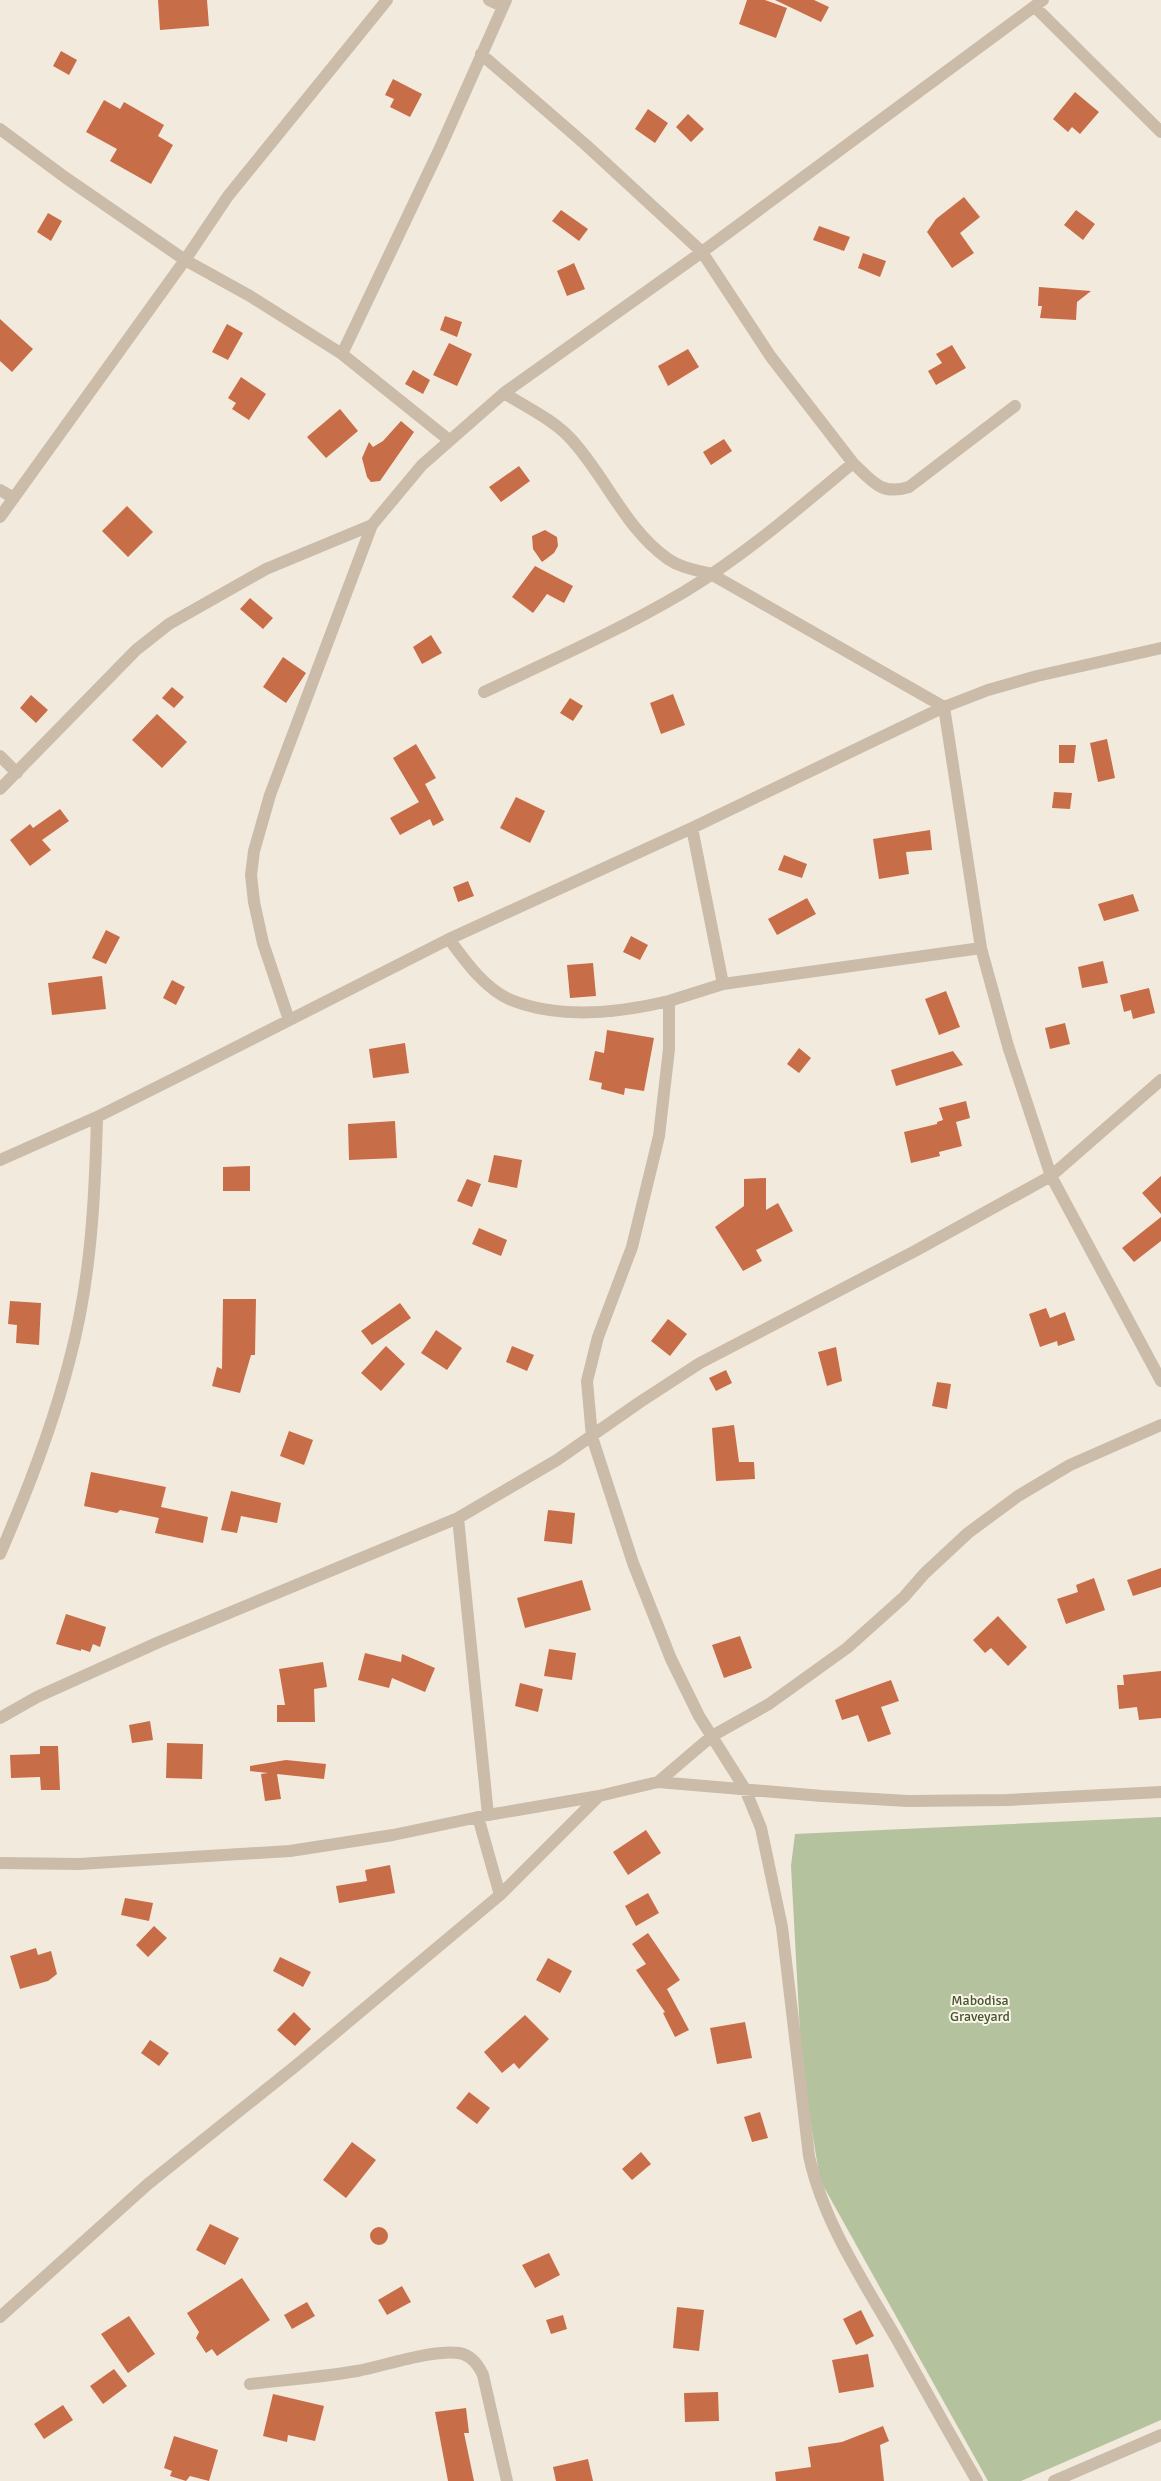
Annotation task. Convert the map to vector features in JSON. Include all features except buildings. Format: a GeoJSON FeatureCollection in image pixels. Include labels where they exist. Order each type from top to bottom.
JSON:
{"type":"FeatureCollection","features":[{"type":"Feature","properties":{"kind":"street"},"geometry":{"type":"LineString","coordinates":[[0,517],[252,165],[387,0]]}},
{"type":"Feature","properties":{"kind":"street"},"geometry":{"type":"LineString","coordinates":[[342,354],[441,146],[504,3],[489,0]]}},
{"type":"Feature","properties":{"kind":"street"},"geometry":{"type":"LineString","coordinates":[[290,1020],[263,943],[254,902],[251,875],[254,851],[270,795],[372,525],[422,465],[504,394],[702,252],[1039,4],[1161,132]]}},
{"type":"Feature","properties":{"kind":"street"},"geometry":{"type":"LineString","coordinates":[[481,54],[586,145],[702,252],[771,357],[853,463],[876,484],[887,490],[909,487],[1015,406]]}},
{"type":"Feature","properties":{"kind":"street"},"geometry":{"type":"LineString","coordinates":[[0,129],[66,178],[185,260],[250,296],[342,354],[449,440]]}},
{"type":"Feature","properties":{"kind":"street"},"geometry":{"type":"LineString","coordinates":[[504,394],[548,420],[570,438],[641,535],[669,560],[685,568],[711,574],[944,707]]}},
{"type":"Feature","properties":{"kind":"street"},"geometry":{"type":"LineString","coordinates":[[484,692],[642,616],[711,574],[784,520],[853,463]]}},
{"type":"Feature","properties":{"kind":"street"},"geometry":{"type":"LineString","coordinates":[[0,490],[14,498]]}},
{"type":"Feature","properties":{"kind":"street"},"geometry":{"type":"LineString","coordinates":[[0,789],[136,650],[169,624],[266,569],[372,525]]}},
{"type":"Feature","properties":{"kind":"street"},"geometry":{"type":"LineString","coordinates":[[0,1160],[97,1117],[449,939],[692,828],[944,707],[988,690],[1037,676],[1161,648]]}},
{"type":"Feature","properties":{"kind":"street"},"geometry":{"type":"LineString","coordinates":[[944,707],[982,948],[1008,1046],[1052,1176],[1161,1382]]}},
{"type":"Feature","properties":{"kind":"street"},"geometry":{"type":"LineString","coordinates":[[0,756],[17,773]]}},
{"type":"Feature","properties":{"kind":"street"},"geometry":{"type":"LineString","coordinates":[[692,828],[723,984]]}},
{"type":"Feature","properties":{"kind":"street"},"geometry":{"type":"LineString","coordinates":[[449,939],[465,961],[486,982],[510,999],[549,1010],[600,1012],[639,1008],[669,1001],[723,984],[982,948]]}},
{"type":"Feature","properties":{"kind":"street"},"geometry":{"type":"LineString","coordinates":[[669,1001],[668,1059],[658,1136],[632,1247],[598,1337],[588,1380],[592,1437],[633,1563],[671,1659],[692,1704],[746,1790],[761,1828],[780,1919],[809,2156],[815,2183],[824,2206],[864,2283],[977,2481]]}},
{"type":"Feature","properties":{"kind":"street"},"geometry":{"type":"LineString","coordinates":[[0,1718],[37,1697],[159,1642],[458,1518],[592,1437],[640,1402],[700,1363],[915,1251],[1052,1176],[1161,1080]]}},
{"type":"Feature","properties":{"kind":"street"},"geometry":{"type":"LineString","coordinates":[[0,1554],[26,1493],[56,1410],[71,1356],[92,1231],[97,1117]]}},
{"type":"Feature","properties":{"kind":"street"},"geometry":{"type":"LineString","coordinates":[[658,1782],[712,1736],[769,1704],[847,1648],[904,1597],[924,1574],[968,1533],[1018,1496],[1070,1465],[1161,1425]]}},
{"type":"Feature","properties":{"kind":"street"},"geometry":{"type":"LineString","coordinates":[[458,1518],[483,1816],[500,1895]]}},
{"type":"Feature","properties":{"kind":"street"},"geometry":{"type":"LineString","coordinates":[[0,1862],[79,1864],[261,1854],[393,1835],[483,1816],[599,1796],[658,1782],[908,1801],[1007,1800],[1161,1792]]}},
{"type":"Feature","properties":{"kind":"street"},"geometry":{"type":"LineString","coordinates":[[0,2317],[148,2184],[298,2064],[500,1895],[599,1796]]}},
{"type":"Feature","properties":{"kind":"street"},"geometry":{"type":"LineString","coordinates":[[250,2384],[356,2371],[444,2353],[459,2353],[471,2358],[479,2365],[483,2375],[507,2481]]}},
{"type":"Feature","properties":{"kind":"street"},"geometry":{"type":"LineString","coordinates":[[1054,2481],[1161,2435]]}},
{"type":"Feature","properties":{"kind":"green space","name":"Mabodisa Graveyard"},"geometry":{"type":"Polygon","coordinates":[[[1161,1817],[1161,2420],[1021,2481],[988,2481],[820,2180],[802,2069],[791,1866],[795,1834],[1161,1817]]]}}]}
